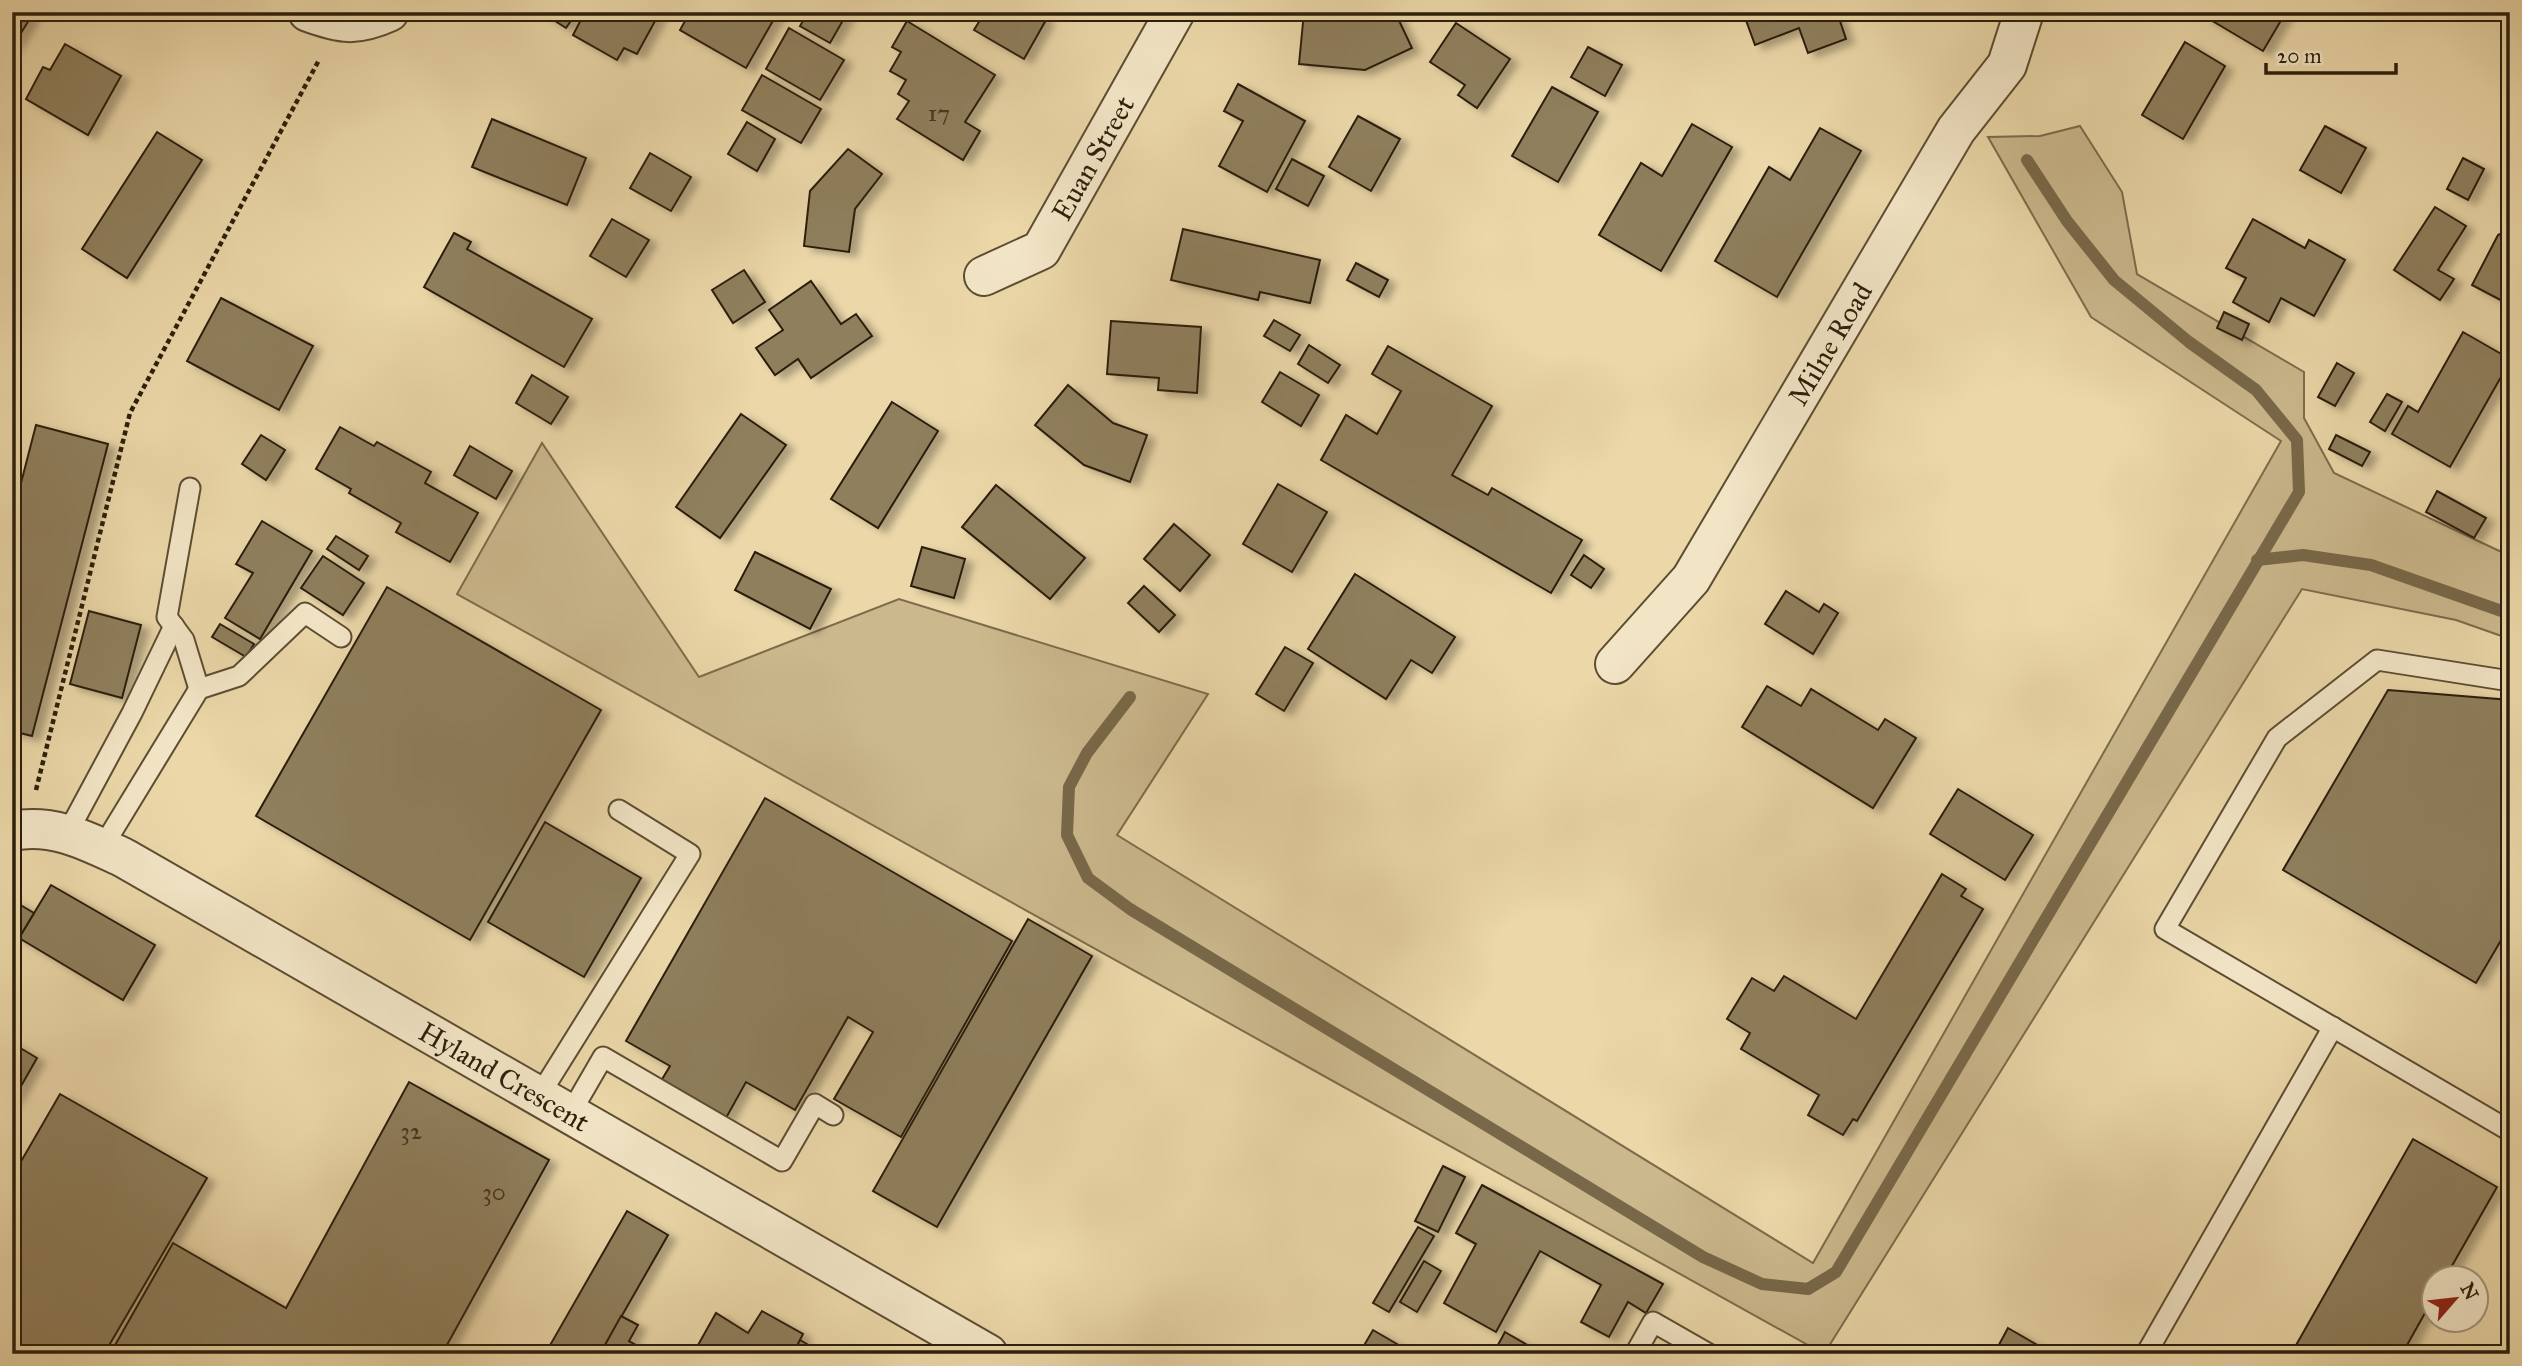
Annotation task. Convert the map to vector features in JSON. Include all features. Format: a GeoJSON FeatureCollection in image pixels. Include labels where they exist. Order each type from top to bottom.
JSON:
{"type":"FeatureCollection","features":[{"type":"Feature","properties":{"kind":"street","name":"Euan Street"},"geometry":{"type":"LineString","coordinates":[[984,276],[1041,250],[1175,12]]}},
{"type":"Feature","properties":{"kind":"street","name":"Milne Road"},"geometry":{"type":"LineString","coordinates":[[1615,664],[1691,579],[1956,130],[2007,65],[2025,12]]}},
{"type":"Feature","properties":{"kind":"street","name":"Hyland Crescent"},"geometry":{"type":"LineString","coordinates":[[19,829],[68,832],[102,848],[988,1354]]}},
{"type":"Feature","properties":{"kind":"lane"},"geometry":{"type":"LineString","coordinates":[[190,488],[167,617],[184,640],[199,689]]}},
{"type":"Feature","properties":{"kind":"lane"},"geometry":{"type":"LineString","coordinates":[[102,848],[199,689],[239,676],[305,613],[341,637]]}},
{"type":"Feature","properties":{"kind":"lane"},"geometry":{"type":"LineString","coordinates":[[68,832],[132,713],[174,626]]}},
{"type":"Feature","properties":{"kind":"lane"},"geometry":{"type":"LineString","coordinates":[[2510,681],[2377,660],[2277,738],[2165,929],[2510,1131]]}},
{"type":"Feature","properties":{"kind":"lane"},"geometry":{"type":"LineString","coordinates":[[554,1105],[690,854],[619,810]]}},
{"type":"Feature","properties":{"kind":"lane"},"geometry":{"type":"LineString","coordinates":[[2146,1354],[2333,1027]]}},
{"type":"Feature","properties":{"kind":"lane"},"geometry":{"type":"LineString","coordinates":[[554,1105],[603,1057],[782,1161],[815,1104],[833,1115]]}},
{"type":"Feature","properties":{"kind":"lane"},"geometry":{"type":"LineString","coordinates":[[1635,1354],[1654,1322],[1709,1354]]}},
{"type":"Feature","properties":{"kind":"path"},"geometry":{"type":"LineString","coordinates":[[19,829],[130,413],[352,17]]}},
{"type":"Feature","properties":{"kind":"shaded area"},"geometry":{"type":"Polygon","coordinates":[[[2080,126],[2122,192],[2137,274],[2304,372],[2304,418],[2334,473],[2510,556],[2510,639],[2456,620],[2302,589],[1824,1354],[457,594],[542,443],[699,677],[899,599],[1208,694],[1117,835],[1813,1263],[2281,441],[2091,317],[1988,137],[2040,136],[2080,126]]]}},
{"type":"Feature","properties":{"kind":"building"},"geometry":{"type":"Polygon","coordinates":[[[12,12],[27,12],[32,15],[12,48],[12,12]]]}},
{"type":"Feature","properties":{"kind":"building"},"geometry":{"type":"Polygon","coordinates":[[[541,12],[577,12],[566,28],[541,12]]]}},
{"type":"Feature","properties":{"kind":"building"},"geometry":{"type":"Polygon","coordinates":[[[585,12],[660,12],[637,54],[624,48],[617,60],[573,35],[585,12]]]}},
{"type":"Feature","properties":{"kind":"building"},"geometry":{"type":"Polygon","coordinates":[[[690,12],[778,12],[746,68],[680,30],[690,12]]]}},
{"type":"Feature","properties":{"kind":"building"},"geometry":{"type":"Polygon","coordinates":[[[808,12],[841,12],[846,15],[830,43],[800,26],[808,12]]]}},
{"type":"Feature","properties":{"kind":"building"},"geometry":{"type":"Polygon","coordinates":[[[985,12],[1044,12],[1041,17],[1046,20],[1024,59],[974,30],[985,12]]]}},
{"type":"Feature","properties":{"kind":"building"},"geometry":{"type":"Polygon","coordinates":[[[1304,12],[1364,15],[1370,12],[1395,12],[1412,48],[1365,70],[1299,64],[1304,12]]]}},
{"type":"Feature","properties":{"kind":"building"},"geometry":{"type":"Polygon","coordinates":[[[1743,12],[1837,12],[1846,39],[1808,53],[1799,28],[1755,45],[1743,12]]]}},
{"type":"Feature","properties":{"kind":"building"},"geometry":{"type":"Polygon","coordinates":[[[2207,12],[2286,12],[2263,51],[2204,16],[2207,12]]]}},
{"type":"Feature","properties":{"kind":"building"},"geometry":{"type":"Polygon","coordinates":[[[907,21],[995,75],[965,122],[980,131],[963,160],[897,119],[909,101],[898,94],[906,80],[890,71],[901,52],[892,47],[907,21]]]}},
{"type":"Feature","properties":{"kind":"building"},"geometry":{"type":"Polygon","coordinates":[[[1456,23],[1510,59],[1477,108],[1458,95],[1465,85],[1430,62],[1456,23]]]}},
{"type":"Feature","properties":{"kind":"building"},"geometry":{"type":"Polygon","coordinates":[[[789,28],[844,60],[820,100],[766,69],[789,28]]]}},
{"type":"Feature","properties":{"kind":"building"},"geometry":{"type":"Polygon","coordinates":[[[2185,42],[2225,66],[2183,139],[2142,115],[2185,42]]]}},
{"type":"Feature","properties":{"kind":"building"},"geometry":{"type":"Polygon","coordinates":[[[65,44],[121,76],[88,135],[26,99],[43,67],[50,70],[65,44]]]}},
{"type":"Feature","properties":{"kind":"building"},"geometry":{"type":"Polygon","coordinates":[[[1588,47],[1622,65],[1605,96],[1571,77],[1588,47]]]}},
{"type":"Feature","properties":{"kind":"building"},"geometry":{"type":"Polygon","coordinates":[[[762,75],[821,109],[801,143],[742,110],[762,75]]]}},
{"type":"Feature","properties":{"kind":"building"},"geometry":{"type":"Polygon","coordinates":[[[1238,84],[1305,121],[1267,192],[1219,166],[1243,121],[1224,111],[1238,84]]]}},
{"type":"Feature","properties":{"kind":"building"},"geometry":{"type":"Polygon","coordinates":[[[1552,87],[1598,112],[1558,182],[1512,156],[1552,87]]]}},
{"type":"Feature","properties":{"kind":"building"},"geometry":{"type":"Polygon","coordinates":[[[1358,116],[1400,139],[1371,191],[1329,167],[1358,116]]]}},
{"type":"Feature","properties":{"kind":"building"},"geometry":{"type":"Polygon","coordinates":[[[492,119],[586,158],[567,205],[472,167],[492,119]]]}},
{"type":"Feature","properties":{"kind":"building"},"geometry":{"type":"Polygon","coordinates":[[[747,122],[775,139],[757,171],[728,154],[747,122]]]}},
{"type":"Feature","properties":{"kind":"building"},"geometry":{"type":"Polygon","coordinates":[[[1692,124],[1732,147],[1661,271],[1599,235],[1641,163],[1662,176],[1692,124]]]}},
{"type":"Feature","properties":{"kind":"building"},"geometry":{"type":"Polygon","coordinates":[[[2325,126],[2366,148],[2341,193],[2300,170],[2325,126]]]}},
{"type":"Feature","properties":{"kind":"building"},"geometry":{"type":"Polygon","coordinates":[[[1820,128],[1861,151],[1777,297],[1715,261],[1769,167],[1790,180],[1820,128]]]}},
{"type":"Feature","properties":{"kind":"building"},"geometry":{"type":"Polygon","coordinates":[[[157,132],[202,160],[127,278],[82,249],[157,132]]]}},
{"type":"Feature","properties":{"kind":"building"},"geometry":{"type":"Polygon","coordinates":[[[848,149],[882,174],[855,209],[849,252],[804,246],[810,191],[848,149]]]}},
{"type":"Feature","properties":{"kind":"building"},"geometry":{"type":"Polygon","coordinates":[[[650,153],[691,177],[671,211],[630,188],[650,153]]]}},
{"type":"Feature","properties":{"kind":"building"},"geometry":{"type":"Polygon","coordinates":[[[2463,158],[2484,169],[2468,200],[2447,189],[2463,158]]]}},
{"type":"Feature","properties":{"kind":"building"},"geometry":{"type":"Polygon","coordinates":[[[1292,159],[1324,176],[1308,206],[1276,189],[1292,159]]]}},
{"type":"Feature","properties":{"kind":"building"},"geometry":{"type":"Polygon","coordinates":[[[2435,207],[2466,226],[2438,270],[2454,279],[2440,300],[2394,270],[2435,207]]]}},
{"type":"Feature","properties":{"kind":"building"},"geometry":{"type":"Polygon","coordinates":[[[612,219],[649,240],[626,277],[590,256],[612,219]]]}},
{"type":"Feature","properties":{"kind":"building"},"geometry":{"type":"Polygon","coordinates":[[[2253,219],[2305,248],[2309,240],[2345,260],[2314,316],[2281,298],[2269,322],[2233,302],[2246,278],[2226,268],[2253,219]]]}},
{"type":"Feature","properties":{"kind":"building"},"geometry":{"type":"Polygon","coordinates":[[[1183,229],[1320,260],[1310,303],[1260,292],[1258,300],[1171,280],[1183,229]]]}},
{"type":"Feature","properties":{"kind":"building"},"geometry":{"type":"Polygon","coordinates":[[[2510,229],[2510,305],[2472,285],[2498,235],[2510,229]]]}},
{"type":"Feature","properties":{"kind":"building"},"geometry":{"type":"Polygon","coordinates":[[[454,233],[471,242],[467,249],[592,319],[564,367],[424,287],[454,233]]]}},
{"type":"Feature","properties":{"kind":"building"},"geometry":{"type":"Polygon","coordinates":[[[1356,263],[1388,280],[1379,297],[1347,280],[1356,263]]]}},
{"type":"Feature","properties":{"kind":"building"},"geometry":{"type":"Polygon","coordinates":[[[744,270],[765,302],[733,323],[712,290],[744,270]]]}},
{"type":"Feature","properties":{"kind":"building"},"geometry":{"type":"Polygon","coordinates":[[[811,281],[841,324],[856,314],[872,336],[811,378],[798,359],[775,375],[756,348],[783,330],[769,310],[811,281]]]}},
{"type":"Feature","properties":{"kind":"building"},"geometry":{"type":"Polygon","coordinates":[[[221,298],[313,346],[279,410],[187,361],[221,298]]]}},
{"type":"Feature","properties":{"kind":"building"},"geometry":{"type":"Polygon","coordinates":[[[2224,312],[2249,324],[2242,340],[2217,328],[2224,312]]]}},
{"type":"Feature","properties":{"kind":"building"},"geometry":{"type":"Polygon","coordinates":[[[1274,320],[1300,335],[1290,351],[1264,336],[1274,320]]]}},
{"type":"Feature","properties":{"kind":"building"},"geometry":{"type":"Polygon","coordinates":[[[1111,321],[1201,327],[1197,393],[1158,390],[1159,378],[1107,374],[1111,321]]]}},
{"type":"Feature","properties":{"kind":"building"},"geometry":{"type":"Polygon","coordinates":[[[2463,332],[2510,361],[2450,467],[2392,434],[2408,406],[2418,412],[2463,332]]]}},
{"type":"Feature","properties":{"kind":"building"},"geometry":{"type":"Polygon","coordinates":[[[1309,345],[1340,365],[1328,383],[1298,364],[1309,345]]]}},
{"type":"Feature","properties":{"kind":"building"},"geometry":{"type":"Polygon","coordinates":[[[1388,346],[1492,406],[1452,475],[1488,495],[1492,488],[1582,540],[1551,593],[1321,460],[1346,415],[1377,434],[1401,391],[1372,374],[1388,346]]]}},
{"type":"Feature","properties":{"kind":"building"},"geometry":{"type":"Polygon","coordinates":[[[2337,363],[2354,373],[2335,406],[2318,397],[2337,363]]]}},
{"type":"Feature","properties":{"kind":"building"},"geometry":{"type":"Polygon","coordinates":[[[1280,372],[1319,395],[1301,426],[1262,402],[1280,372]]]}},
{"type":"Feature","properties":{"kind":"building"},"geometry":{"type":"Polygon","coordinates":[[[532,375],[568,397],[551,424],[516,403],[532,375]]]}},
{"type":"Feature","properties":{"kind":"building"},"geometry":{"type":"Polygon","coordinates":[[[1068,385],[1113,423],[1147,435],[1130,482],[1084,465],[1035,425],[1068,385]]]}},
{"type":"Feature","properties":{"kind":"building"},"geometry":{"type":"Polygon","coordinates":[[[2387,394],[2402,402],[2385,431],[2370,422],[2387,394]]]}},
{"type":"Feature","properties":{"kind":"building"},"geometry":{"type":"Polygon","coordinates":[[[892,402],[938,431],[878,528],[831,499],[892,402]]]}},
{"type":"Feature","properties":{"kind":"building"},"geometry":{"type":"Polygon","coordinates":[[[741,414],[786,445],[720,538],[676,507],[741,414]]]}},
{"type":"Feature","properties":{"kind":"building"},"geometry":{"type":"Polygon","coordinates":[[[36,425],[108,444],[32,736],[12,731],[12,518],[36,425]]]}},
{"type":"Feature","properties":{"kind":"building"},"geometry":{"type":"Polygon","coordinates":[[[340,427],[374,446],[377,442],[431,472],[425,483],[478,513],[450,562],[396,532],[401,523],[349,493],[351,489],[316,469],[340,427]]]}},
{"type":"Feature","properties":{"kind":"building"},"geometry":{"type":"Polygon","coordinates":[[[261,435],[285,450],[266,480],[242,464],[261,435]]]}},
{"type":"Feature","properties":{"kind":"building"},"geometry":{"type":"Polygon","coordinates":[[[2336,435],[2370,452],[2362,466],[2329,449],[2336,435]]]}},
{"type":"Feature","properties":{"kind":"building"},"geometry":{"type":"Polygon","coordinates":[[[470,446],[512,471],[496,499],[454,475],[470,446]]]}},
{"type":"Feature","properties":{"kind":"building"},"geometry":{"type":"Polygon","coordinates":[[[1278,484],[1327,512],[1292,572],[1243,544],[1278,484]]]}},
{"type":"Feature","properties":{"kind":"building"},"geometry":{"type":"Polygon","coordinates":[[[996,485],[1085,558],[1050,599],[962,527],[996,485]]]}},
{"type":"Feature","properties":{"kind":"building"},"geometry":{"type":"Polygon","coordinates":[[[2437,491],[2486,518],[2474,538],[2426,512],[2437,491]]]}},
{"type":"Feature","properties":{"kind":"building"},"geometry":{"type":"Polygon","coordinates":[[[262,521],[312,551],[260,639],[225,618],[253,573],[236,564],[262,521]]]}},
{"type":"Feature","properties":{"kind":"building"},"geometry":{"type":"Polygon","coordinates":[[[1174,524],[1210,555],[1180,591],[1144,559],[1174,524]]]}},
{"type":"Feature","properties":{"kind":"building"},"geometry":{"type":"Polygon","coordinates":[[[336,536],[368,556],[359,570],[327,549],[336,536]]]}},
{"type":"Feature","properties":{"kind":"building"},"geometry":{"type":"Polygon","coordinates":[[[922,547],[965,559],[954,598],[911,586],[922,547]]]}},
{"type":"Feature","properties":{"kind":"building"},"geometry":{"type":"Polygon","coordinates":[[[755,552],[831,589],[810,629],[735,590],[755,552]]]}},
{"type":"Feature","properties":{"kind":"building"},"geometry":{"type":"Polygon","coordinates":[[[1584,555],[1604,569],[1591,588],[1571,575],[1584,555]]]}},
{"type":"Feature","properties":{"kind":"building"},"geometry":{"type":"Polygon","coordinates":[[[323,556],[364,583],[343,615],[301,588],[323,556]]]}},
{"type":"Feature","properties":{"kind":"building"},"geometry":{"type":"Polygon","coordinates":[[[1355,574],[1455,637],[1432,673],[1411,660],[1386,699],[1308,649],[1355,574]]]}},
{"type":"Feature","properties":{"kind":"building"},"geometry":{"type":"Polygon","coordinates":[[[1144,586],[1175,615],[1159,632],[1128,603],[1144,586]]]}},
{"type":"Feature","properties":{"kind":"building"},"geometry":{"type":"Polygon","coordinates":[[[387,587],[601,710],[470,940],[256,816],[387,587]]]}},
{"type":"Feature","properties":{"kind":"building"},"geometry":{"type":"Polygon","coordinates":[[[1786,591],[1819,612],[1824,604],[1838,613],[1813,654],[1765,624],[1786,591]]]}},
{"type":"Feature","properties":{"kind":"building"},"geometry":{"type":"Polygon","coordinates":[[[89,611],[141,625],[122,698],[70,684],[89,611]]]}},
{"type":"Feature","properties":{"kind":"building"},"geometry":{"type":"Polygon","coordinates":[[[220,624],[254,644],[246,657],[212,637],[220,624]]]}},
{"type":"Feature","properties":{"kind":"building"},"geometry":{"type":"Polygon","coordinates":[[[1285,647],[1313,663],[1284,711],[1256,694],[1285,647]]]}},
{"type":"Feature","properties":{"kind":"building"},"geometry":{"type":"Polygon","coordinates":[[[1767,686],[1801,706],[1811,689],[1878,730],[1885,719],[1916,738],[1873,808],[1742,727],[1767,686]]]}},
{"type":"Feature","properties":{"kind":"building"},"geometry":{"type":"Polygon","coordinates":[[[2388,690],[2510,700],[2510,925],[2476,983],[2283,870],[2388,690]]]}},
{"type":"Feature","properties":{"kind":"building"},"geometry":{"type":"Polygon","coordinates":[[[1958,789],[2033,835],[2005,880],[1930,834],[1958,789]]]}},
{"type":"Feature","properties":{"kind":"building"},"geometry":{"type":"Polygon","coordinates":[[[765,798],[1012,941],[901,1137],[834,1099],[873,1032],[848,1017],[795,1110],[746,1082],[726,1118],[661,1081],[670,1066],[626,1041],[765,798]]]}},
{"type":"Feature","properties":{"kind":"building"},"geometry":{"type":"Polygon","coordinates":[[[545,822],[641,878],[584,977],[488,922],[545,822]]]}},
{"type":"Feature","properties":{"kind":"building"},"geometry":{"type":"Polygon","coordinates":[[[1942,874],[1966,889],[1961,896],[1983,909],[1857,1121],[1853,1119],[1843,1135],[1808,1115],[1819,1095],[1741,1049],[1750,1033],[1727,1019],[1752,978],[1774,991],[1784,976],[1856,1019],[1942,874]]]}},
{"type":"Feature","properties":{"kind":"building"},"geometry":{"type":"Polygon","coordinates":[[[51,885],[155,945],[123,1000],[19,938],[51,885]]]}},
{"type":"Feature","properties":{"kind":"building"},"geometry":{"type":"Polygon","coordinates":[[[12,900],[34,913],[19,938],[12,934],[12,900]]]}},
{"type":"Feature","properties":{"kind":"building"},"geometry":{"type":"Polygon","coordinates":[[[1028,919],[1092,956],[937,1227],[873,1191],[1028,919]]]}},
{"type":"Feature","properties":{"kind":"building"},"geometry":{"type":"Polygon","coordinates":[[[12,1043],[37,1058],[12,1102],[12,1043]]]}},
{"type":"Feature","properties":{"kind":"building"},"geometry":{"type":"Polygon","coordinates":[[[409,1082],[549,1160],[442,1354],[110,1354],[173,1243],[286,1308],[409,1082]]]}},
{"type":"Feature","properties":{"kind":"building"},"geometry":{"type":"Polygon","coordinates":[[[60,1094],[207,1178],[104,1354],[12,1354],[12,1177],[60,1094]]]}},
{"type":"Feature","properties":{"kind":"building"},"geometry":{"type":"Polygon","coordinates":[[[2413,1139],[2497,1187],[2453,1264],[2420,1264],[2420,1322],[2402,1354],[2291,1354],[2413,1139]]]}},
{"type":"Feature","properties":{"kind":"building"},"geometry":{"type":"Polygon","coordinates":[[[1443,1166],[1465,1177],[1438,1232],[1415,1221],[1443,1166]]]}},
{"type":"Feature","properties":{"kind":"building"},"geometry":{"type":"Polygon","coordinates":[[[1482,1185],[1663,1284],[1646,1313],[1628,1302],[1609,1337],[1581,1322],[1601,1285],[1540,1251],[1496,1332],[1444,1303],[1476,1244],[1456,1233],[1482,1185]]]}},
{"type":"Feature","properties":{"kind":"building"},"geometry":{"type":"Polygon","coordinates":[[[627,1211],[668,1235],[600,1354],[562,1354],[549,1347],[627,1211]]]}},
{"type":"Feature","properties":{"kind":"building"},"geometry":{"type":"Polygon","coordinates":[[[1418,1227],[1434,1236],[1389,1312],[1373,1303],[1418,1227]]]}},
{"type":"Feature","properties":{"kind":"building"},"geometry":{"type":"Polygon","coordinates":[[[1424,1261],[1441,1271],[1417,1312],[1400,1302],[1424,1261]]]}},
{"type":"Feature","properties":{"kind":"building"},"geometry":{"type":"Polygon","coordinates":[[[762,1311],[803,1334],[793,1354],[693,1354],[716,1313],[748,1333],[762,1311]]]}},
{"type":"Feature","properties":{"kind":"building"},"geometry":{"type":"Polygon","coordinates":[[[621,1316],[638,1325],[629,1341],[652,1354],[600,1354],[621,1316]]]}},
{"type":"Feature","properties":{"kind":"building"},"geometry":{"type":"Polygon","coordinates":[[[2008,1328],[2053,1354],[1994,1354],[2008,1328]]]}},
{"type":"Feature","properties":{"kind":"building"},"geometry":{"type":"Polygon","coordinates":[[[1373,1330],[1414,1354],[1359,1354],[1373,1330]]]}},
{"type":"Feature","properties":{"kind":"building"},"geometry":{"type":"Polygon","coordinates":[[[1505,1332],[1543,1354],[1493,1354],[1505,1332]]]}},
{"type":"Feature","properties":{"kind":"building"},"geometry":{"type":"Polygon","coordinates":[[[800,1340],[824,1354],[793,1354],[800,1340]]]}},
{"type":"Feature","properties":{"kind":"waterway"},"geometry":{"type":"LineString","coordinates":[[1130,697],[1087,753],[1069,787],[1067,835],[1088,878],[1130,909],[1703,1257],[1762,1284],[1808,1289],[1836,1272],[2299,492],[2297,440],[2256,390],[2189,342],[2114,280],[2067,221],[2027,160]]}},
{"type":"Feature","properties":{"kind":"waterway"},"geometry":{"type":"LineString","coordinates":[[2257,560],[2303,555],[2371,565],[2510,614]]}}]}
